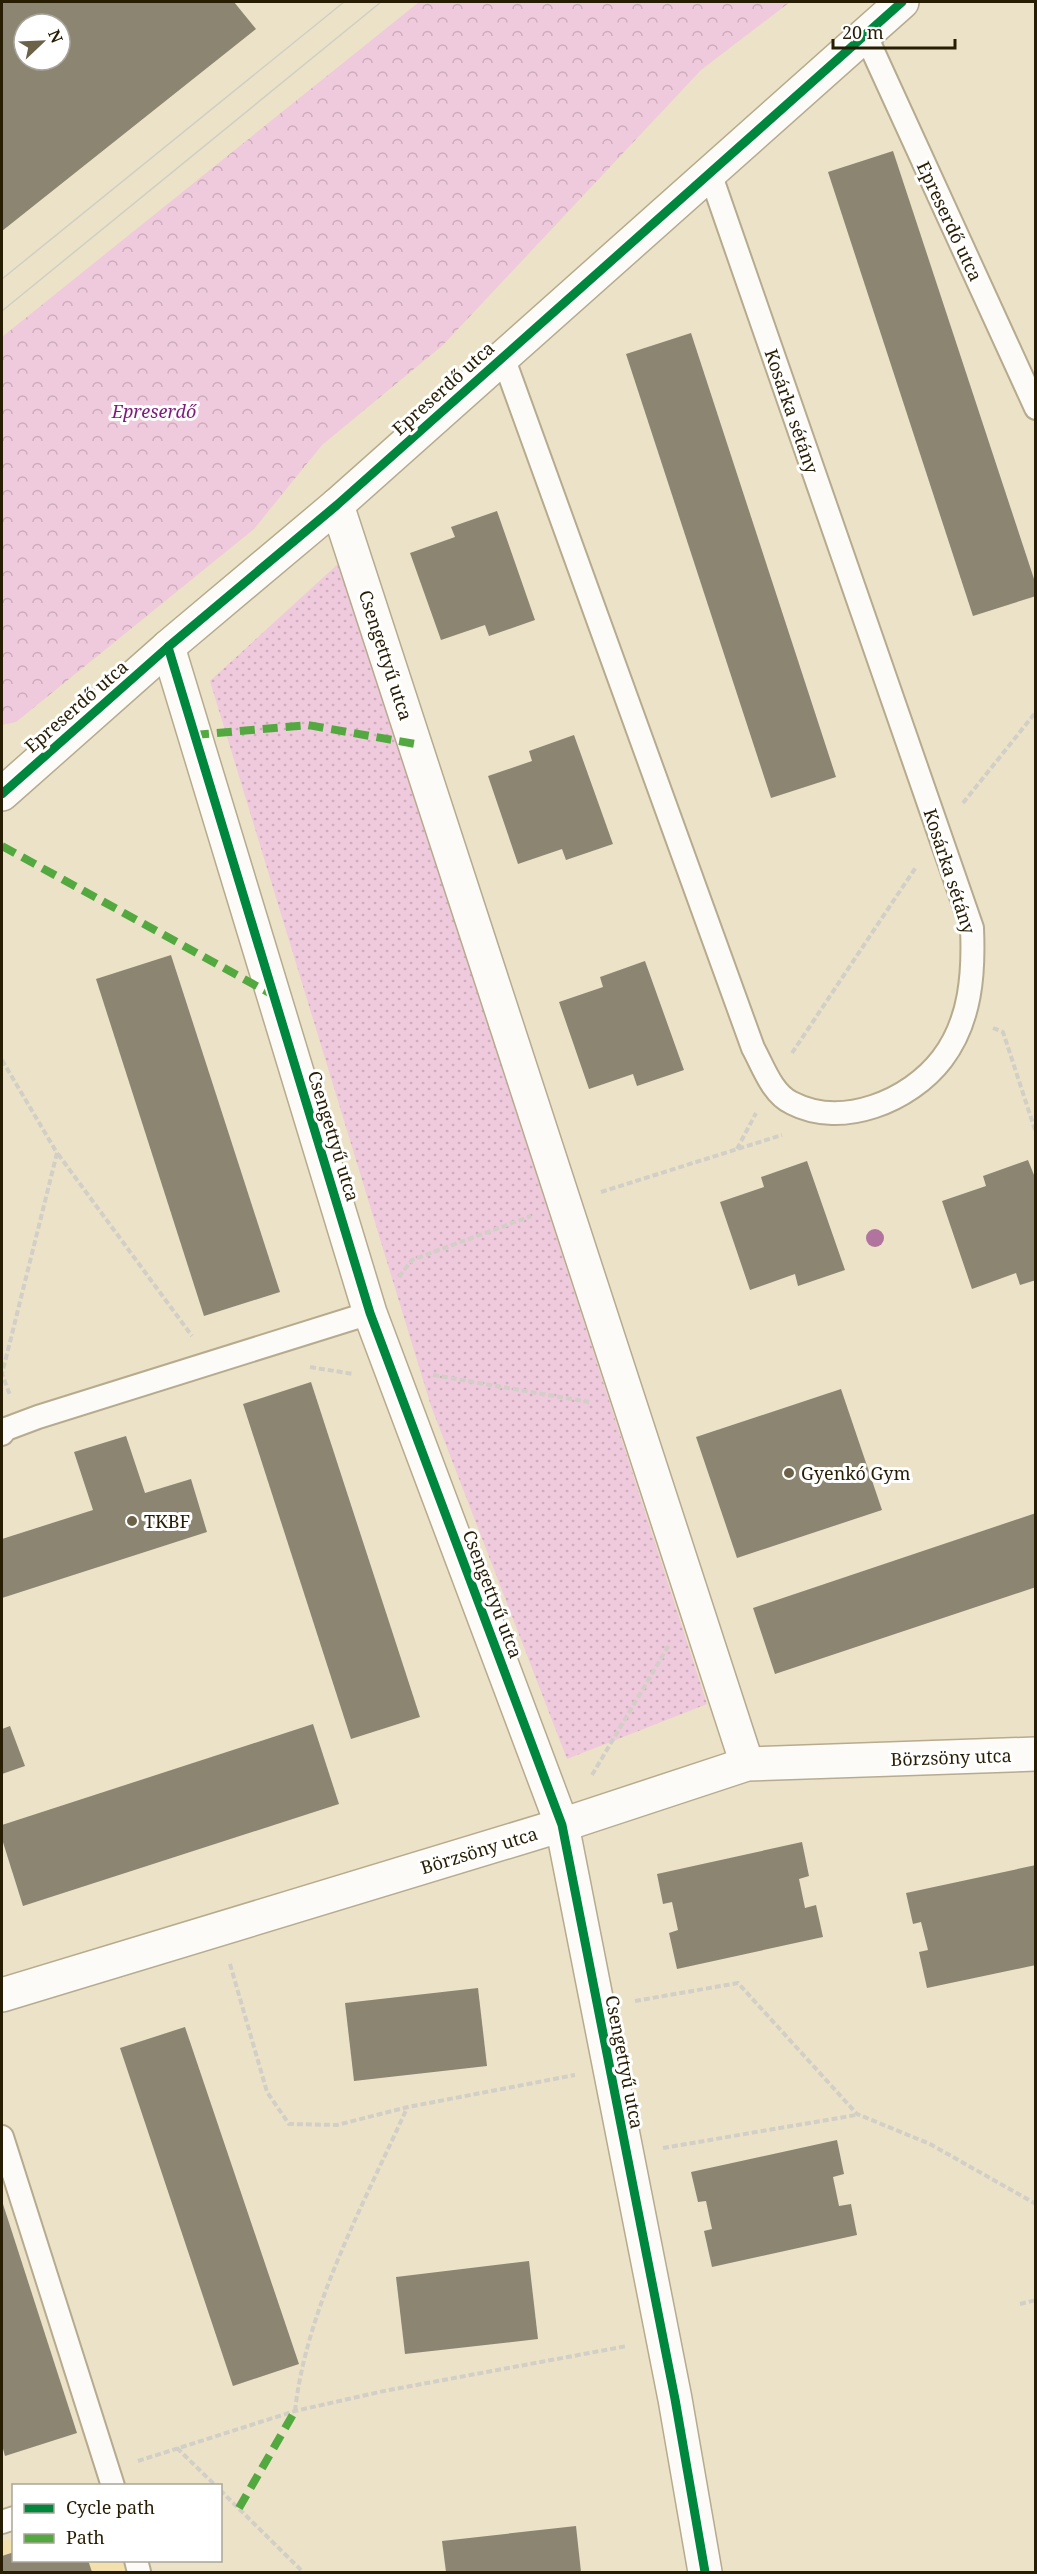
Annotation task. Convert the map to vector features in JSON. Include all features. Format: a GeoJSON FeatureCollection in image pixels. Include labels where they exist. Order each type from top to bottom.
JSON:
{"type":"FeatureCollection","features":[{"type":"Feature","properties":{"kind":"street","name":"Epreserdő utca"},"geometry":{"type":"LineString","coordinates":[[2,794],[168,647],[337,505],[902,2]]}},
{"type":"Feature","properties":{"kind":"street","name":"Csengettyű utca"},"geometry":{"type":"LineString","coordinates":[[337,505],[747,1764]]}},
{"type":"Feature","properties":{"kind":"street","name":"Csengettyű utca"},"geometry":{"type":"LineString","coordinates":[[168,647],[368,1306],[562,1825],[663,2340],[705,2572]]}},
{"type":"Feature","properties":{"kind":"street","name":"Börzsöny utca"},"geometry":{"type":"LineString","coordinates":[[2,1995],[562,1825],[747,1764],[1035,1754]]}},
{"type":"Feature","properties":{"kind":"lane","name":"Epreserdő utca"},"geometry":{"type":"LineString","coordinates":[[865,34],[1035,408]]}},
{"type":"Feature","properties":{"kind":"lane","name":"Kosárka sétány"},"geometry":{"type":"LineString","coordinates":[[503,357],[753,1048],[771,1083],[790,1103],[819,1112],[848,1114],[907,1092],[942,1059],[964,1016],[974,972],[972,928],[710,172]]}},
{"type":"Feature","properties":{"kind":"lane"},"geometry":{"type":"LineString","coordinates":[[2,1434],[22,1423],[211,1362],[368,1306]]}},
{"type":"Feature","properties":{"kind":"lane"},"geometry":{"type":"LineString","coordinates":[[2,2137],[110,2478]]}},
{"type":"Feature","properties":{"kind":"path"},"geometry":{"type":"LineString","coordinates":[[771,1083],[939,834],[1035,712]]}},
{"type":"Feature","properties":{"kind":"path"},"geometry":{"type":"LineString","coordinates":[[964,1016],[1003,1032],[1035,1133]]}},
{"type":"Feature","properties":{"kind":"path"},"geometry":{"type":"LineString","coordinates":[[2,1060],[57,1153],[211,1362]]}},
{"type":"Feature","properties":{"kind":"path"},"geometry":{"type":"LineString","coordinates":[[368,1306],[395,1288],[400,1272],[412,1260],[565,1204],[792,1132]]}},
{"type":"Feature","properties":{"kind":"path"},"geometry":{"type":"LineString","coordinates":[[22,1423],[2,1374],[57,1153]]}},
{"type":"Feature","properties":{"kind":"path"},"geometry":{"type":"LineString","coordinates":[[304,1366],[395,1380],[418,1372],[596,1403],[627,1396]]}},
{"type":"Feature","properties":{"kind":"path"},"geometry":{"type":"LineString","coordinates":[[562,1825],[694,1602]]}},
{"type":"Feature","properties":{"kind":"path"},"geometry":{"type":"LineString","coordinates":[[220,1928],[267,2092],[289,2124],[337,2125],[408,2107],[610,2069]]}},
{"type":"Feature","properties":{"kind":"path"},"geometry":{"type":"LineString","coordinates":[[598,2008],[738,1983],[857,2114],[930,2144],[1035,2204]]}},
{"type":"Feature","properties":{"kind":"path"},"geometry":{"type":"LineString","coordinates":[[295,2411],[299,2373],[312,2333],[349,2236],[408,2107]]}},
{"type":"Feature","properties":{"kind":"path"},"geometry":{"type":"LineString","coordinates":[[627,2155],[857,2114]]}},
{"type":"Feature","properties":{"kind":"path"},"geometry":{"type":"LineString","coordinates":[[1020,2304],[1035,2300]]}},
{"type":"Feature","properties":{"kind":"path"},"geometry":{"type":"LineString","coordinates":[[110,2478],[177,2448],[295,2411],[395,2389],[663,2340]]}},
{"type":"Feature","properties":{"kind":"path"},"geometry":{"type":"LineString","coordinates":[[177,2448],[214,2484]]}},
{"type":"Feature","properties":{"kind":"path"},"geometry":{"type":"LineString","coordinates":[[222,2492],[303,2572]]}},
{"type":"Feature","properties":{"kind":"shaded area"},"geometry":{"type":"Polygon","coordinates":[[[12,2538],[12,2562],[123,2562],[127,2572],[2,2572],[2,2542],[12,2538]]]}},
{"type":"Feature","properties":{"kind":"green space","name":"Epreserdő"},"geometry":{"type":"Polygon","coordinates":[[[419,2],[790,2],[701,70],[443,345],[322,445],[254,529],[16,722],[2,725],[2,337],[419,2]]]}},
{"type":"Feature","properties":{"kind":"green space"},"geometry":{"type":"Polygon","coordinates":[[[339,563],[707,1704],[567,1759],[431,1406],[210,681],[339,563]]]}},
{"type":"Feature","properties":{"kind":"building"},"geometry":{"type":"Polygon","coordinates":[[[2,2],[234,2],[256,29],[2,231],[2,2]]]}},
{"type":"Feature","properties":{"kind":"building"},"geometry":{"type":"Polygon","coordinates":[[[893,151],[1036,585],[1036,596],[973,616],[828,172],[893,151]]]}},
{"type":"Feature","properties":{"kind":"building"},"geometry":{"type":"Polygon","coordinates":[[[691,333],[836,777],[771,798],[626,354],[691,333]]]}},
{"type":"Feature","properties":{"kind":"building"},"geometry":{"type":"Polygon","coordinates":[[[497,511],[535,620],[489,636],[485,625],[441,640],[410,553],[455,537],[451,527],[497,511]]]}},
{"type":"Feature","properties":{"kind":"building"},"geometry":{"type":"Polygon","coordinates":[[[574,735],[613,844],[566,860],[562,849],[518,864],[488,776],[532,761],[529,751],[574,735]]]}},
{"type":"Feature","properties":{"kind":"building"},"geometry":{"type":"Polygon","coordinates":[[[171,955],[280,1292],[204,1316],[96,979],[171,955]]]}},
{"type":"Feature","properties":{"kind":"building"},"geometry":{"type":"Polygon","coordinates":[[[645,961],[684,1070],[637,1086],[633,1074],[589,1089],[559,1002],[603,987],[600,977],[645,961]]]}},
{"type":"Feature","properties":{"kind":"building"},"geometry":{"type":"Polygon","coordinates":[[[1028,1160],[1036,1180],[1036,1280],[1020,1285],[1016,1273],[972,1289],[942,1201],[986,1186],[983,1176],[1028,1160]]]}},
{"type":"Feature","properties":{"kind":"building"},"geometry":{"type":"Polygon","coordinates":[[[807,1161],[845,1270],[798,1286],[795,1274],[750,1290],[720,1202],[764,1187],[761,1177],[807,1161]]]}},
{"type":"Feature","properties":{"kind":"building"},"geometry":{"type":"Polygon","coordinates":[[[311,1382],[420,1717],[351,1739],[243,1404],[311,1382]]]}},
{"type":"Feature","properties":{"kind":"building","name":"Gyenkó Gym"},"geometry":{"type":"Polygon","coordinates":[[[841,1389],[882,1510],[737,1558],[696,1437],[841,1389]]]}},
{"type":"Feature","properties":{"kind":"building","name":"TKBF"},"geometry":{"type":"Polygon","coordinates":[[[126,1436],[145,1493],[191,1479],[207,1532],[2,1598],[2,1539],[93,1510],[74,1452],[126,1436]]]}},
{"type":"Feature","properties":{"kind":"building"},"geometry":{"type":"Polygon","coordinates":[[[1036,1513],[1036,1587],[775,1674],[753,1608],[1036,1513]]]}},
{"type":"Feature","properties":{"kind":"building"},"geometry":{"type":"Polygon","coordinates":[[[313,1724],[339,1804],[23,1906],[2,1839],[2,1825],[313,1724]]]}},
{"type":"Feature","properties":{"kind":"building"},"geometry":{"type":"Polygon","coordinates":[[[10,1726],[25,1766],[2,1774],[2,1729],[10,1726]]]}},
{"type":"Feature","properties":{"kind":"building"},"geometry":{"type":"Polygon","coordinates":[[[802,1842],[809,1876],[799,1879],[805,1908],[816,1905],[823,1937],[677,1969],[669,1933],[678,1930],[672,1902],[663,1904],[657,1874],[802,1842]]]}},
{"type":"Feature","properties":{"kind":"building"},"geometry":{"type":"Polygon","coordinates":[[[1036,1865],[1036,1965],[927,1988],[919,1952],[928,1950],[921,1922],[913,1924],[906,1893],[1036,1865]]]}},
{"type":"Feature","properties":{"kind":"building"},"geometry":{"type":"Polygon","coordinates":[[[478,1988],[487,2066],[354,2081],[345,2003],[478,1988]]]}},
{"type":"Feature","properties":{"kind":"building"},"geometry":{"type":"Polygon","coordinates":[[[185,2027],[299,2364],[233,2386],[120,2048],[185,2027]]]}},
{"type":"Feature","properties":{"kind":"building"},"geometry":{"type":"Polygon","coordinates":[[[837,2140],[844,2174],[833,2177],[839,2206],[851,2204],[857,2235],[712,2267],[704,2231],[712,2229],[706,2201],[698,2202],[691,2172],[837,2140]]]}},
{"type":"Feature","properties":{"kind":"building"},"geometry":{"type":"Polygon","coordinates":[[[2,2201],[77,2433],[5,2456],[2,2445],[2,2201]]]}},
{"type":"Feature","properties":{"kind":"building"},"geometry":{"type":"Polygon","coordinates":[[[529,2261],[538,2339],[405,2354],[396,2277],[529,2261]]]}},
{"type":"Feature","properties":{"kind":"building"},"geometry":{"type":"Polygon","coordinates":[[[576,2526],[581,2572],[446,2572],[442,2541],[576,2526]]]}},
{"type":"Feature","properties":{"kind":"building"},"geometry":{"type":"Polygon","coordinates":[[[12,2553],[12,2562],[89,2562],[92,2572],[2,2572],[2,2556],[12,2553]]]}},
{"type":"Feature","properties":{"kind":"tram line"},"geometry":{"type":"LineString","coordinates":[[2,279],[344,2]]}},
{"type":"Feature","properties":{"kind":"tram line"},"geometry":{"type":"LineString","coordinates":[[2,311],[381,2]]}},
{"type":"Feature","properties":{"kind":"marked path"},"geometry":{"type":"LineString","coordinates":[[194,735],[308,725],[415,744]]}},
{"type":"Feature","properties":{"kind":"marked path"},"geometry":{"type":"LineString","coordinates":[[2,846],[275,996]]}},
{"type":"Feature","properties":{"kind":"marked path"},"geometry":{"type":"LineString","coordinates":[[239,2508],[295,2411]]}},
{"type":"Feature","properties":{"kind":"cycle path"},"geometry":{"type":"LineString","coordinates":[[2,794],[168,647],[337,505],[902,2]]}},
{"type":"Feature","properties":{"kind":"cycle path"},"geometry":{"type":"LineString","coordinates":[[168,647],[370,1313],[562,1825],[675,2399],[705,2572]]}},
{"type":"Feature","properties":{"kind":"place","name":"Gyenkó Gym"},"geometry":{"type":"Point","coordinates":[789,1473]}},
{"type":"Feature","properties":{"kind":"place","name":"TKBF"},"geometry":{"type":"Point","coordinates":[132,1521]}}]}
